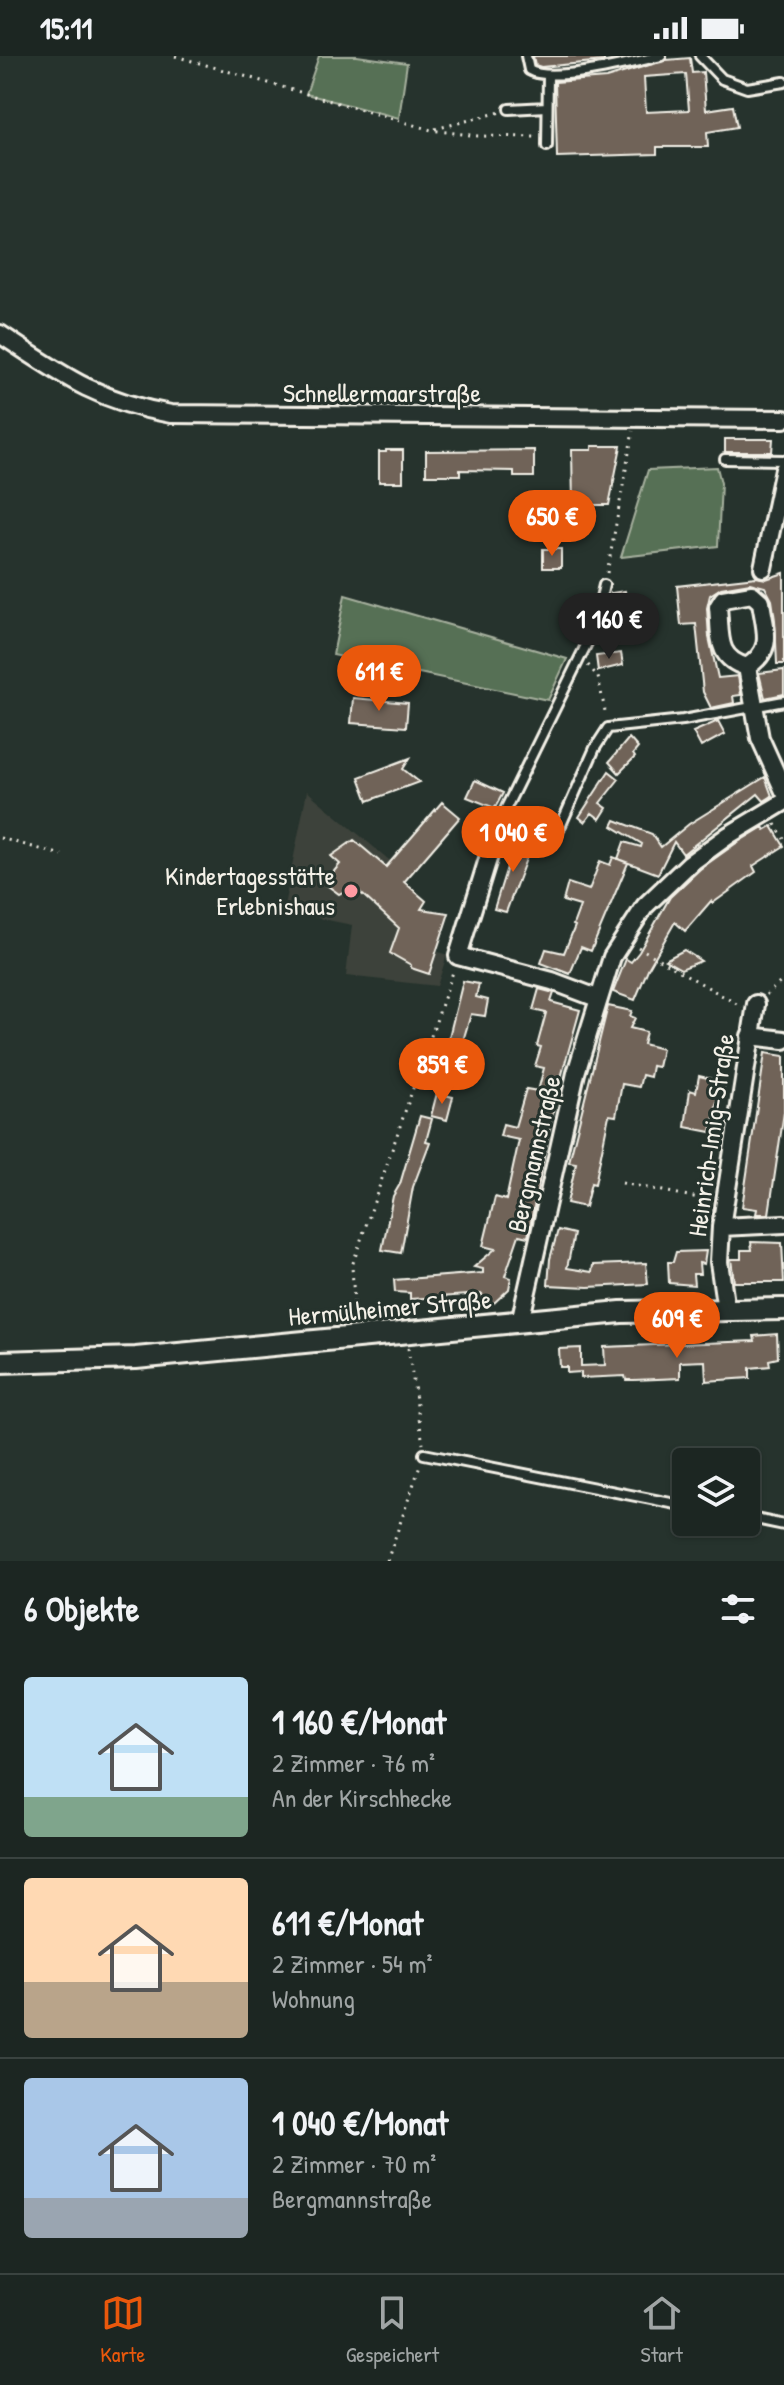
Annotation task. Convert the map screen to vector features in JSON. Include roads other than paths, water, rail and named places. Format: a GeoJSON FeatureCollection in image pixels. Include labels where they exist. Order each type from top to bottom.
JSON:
{"type":"FeatureCollection","features":[{"type":"Feature","properties":{"kind":"street","name":"Schnellermaarstraße"},"geometry":{"type":"LineString","coordinates":[[0,334],[80,387],[138,409],[171,414],[784,419]]}},
{"type":"Feature","properties":{"kind":"street"},"geometry":{"type":"LineString","coordinates":[[763,568],[783,479]]}},
{"type":"Feature","properties":{"kind":"street"},"geometry":{"type":"LineString","coordinates":[[747,667],[753,706],[767,757],[784,791]]}},
{"type":"Feature","properties":{"kind":"street","name":"Bergmannstraße"},"geometry":{"type":"LineString","coordinates":[[520,1322],[576,1073],[612,957],[645,906],[689,864],[729,835],[784,802]]}},
{"type":"Feature","properties":{"kind":"street"},"geometry":{"type":"LineString","coordinates":[[500,820],[458,956],[552,981],[597,998]]}},
{"type":"Feature","properties":{"kind":"street","name":"Heinrich-Imig-Straße"},"geometry":{"type":"LineString","coordinates":[[726,1310],[719,1262],[721,1227],[754,1008]]}},
{"type":"Feature","properties":{"kind":"street"},"geometry":{"type":"LineString","coordinates":[[750,1036],[784,1040]]}},
{"type":"Feature","properties":{"kind":"street"},"geometry":{"type":"LineString","coordinates":[[721,1227],[784,1224]]}},
{"type":"Feature","properties":{"kind":"street","name":"Hermülheimer Straße"},"geometry":{"type":"LineString","coordinates":[[0,1362],[136,1358],[356,1332],[405,1332],[621,1312],[784,1309]]}},
{"type":"Feature","properties":{"kind":"lane"},"geometry":{"type":"LineString","coordinates":[[526,56],[529,70],[548,75],[624,66],[661,56]]}},
{"type":"Feature","properties":{"kind":"lane"},"geometry":{"type":"LineString","coordinates":[[700,56],[722,79],[747,88],[784,82]]}},
{"type":"Feature","properties":{"kind":"lane"},"geometry":{"type":"LineString","coordinates":[[547,142],[548,75]]}},
{"type":"Feature","properties":{"kind":"lane"},"geometry":{"type":"LineString","coordinates":[[509,109],[547,107]]}},
{"type":"Feature","properties":{"kind":"lane"},"geometry":{"type":"LineString","coordinates":[[725,459],[784,460]]}},
{"type":"Feature","properties":{"kind":"lane"},"geometry":{"type":"LineString","coordinates":[[604,585],[593,631],[500,820],[553,837],[557,834],[595,748],[608,728],[683,720],[784,701]]}},
{"type":"Feature","properties":{"kind":"lane"},"geometry":{"type":"LineString","coordinates":[[424,1454],[672,1503]]}},
{"type":"Feature","properties":{"kind":"lane"},"geometry":{"type":"LineString","coordinates":[[760,1520],[784,1525]]}},
{"type":"Feature","properties":{"kind":"place","name":"Kindertagesstätte Erlebnishaus"},"geometry":{"type":"Point","coordinates":[351,891]}}]}
